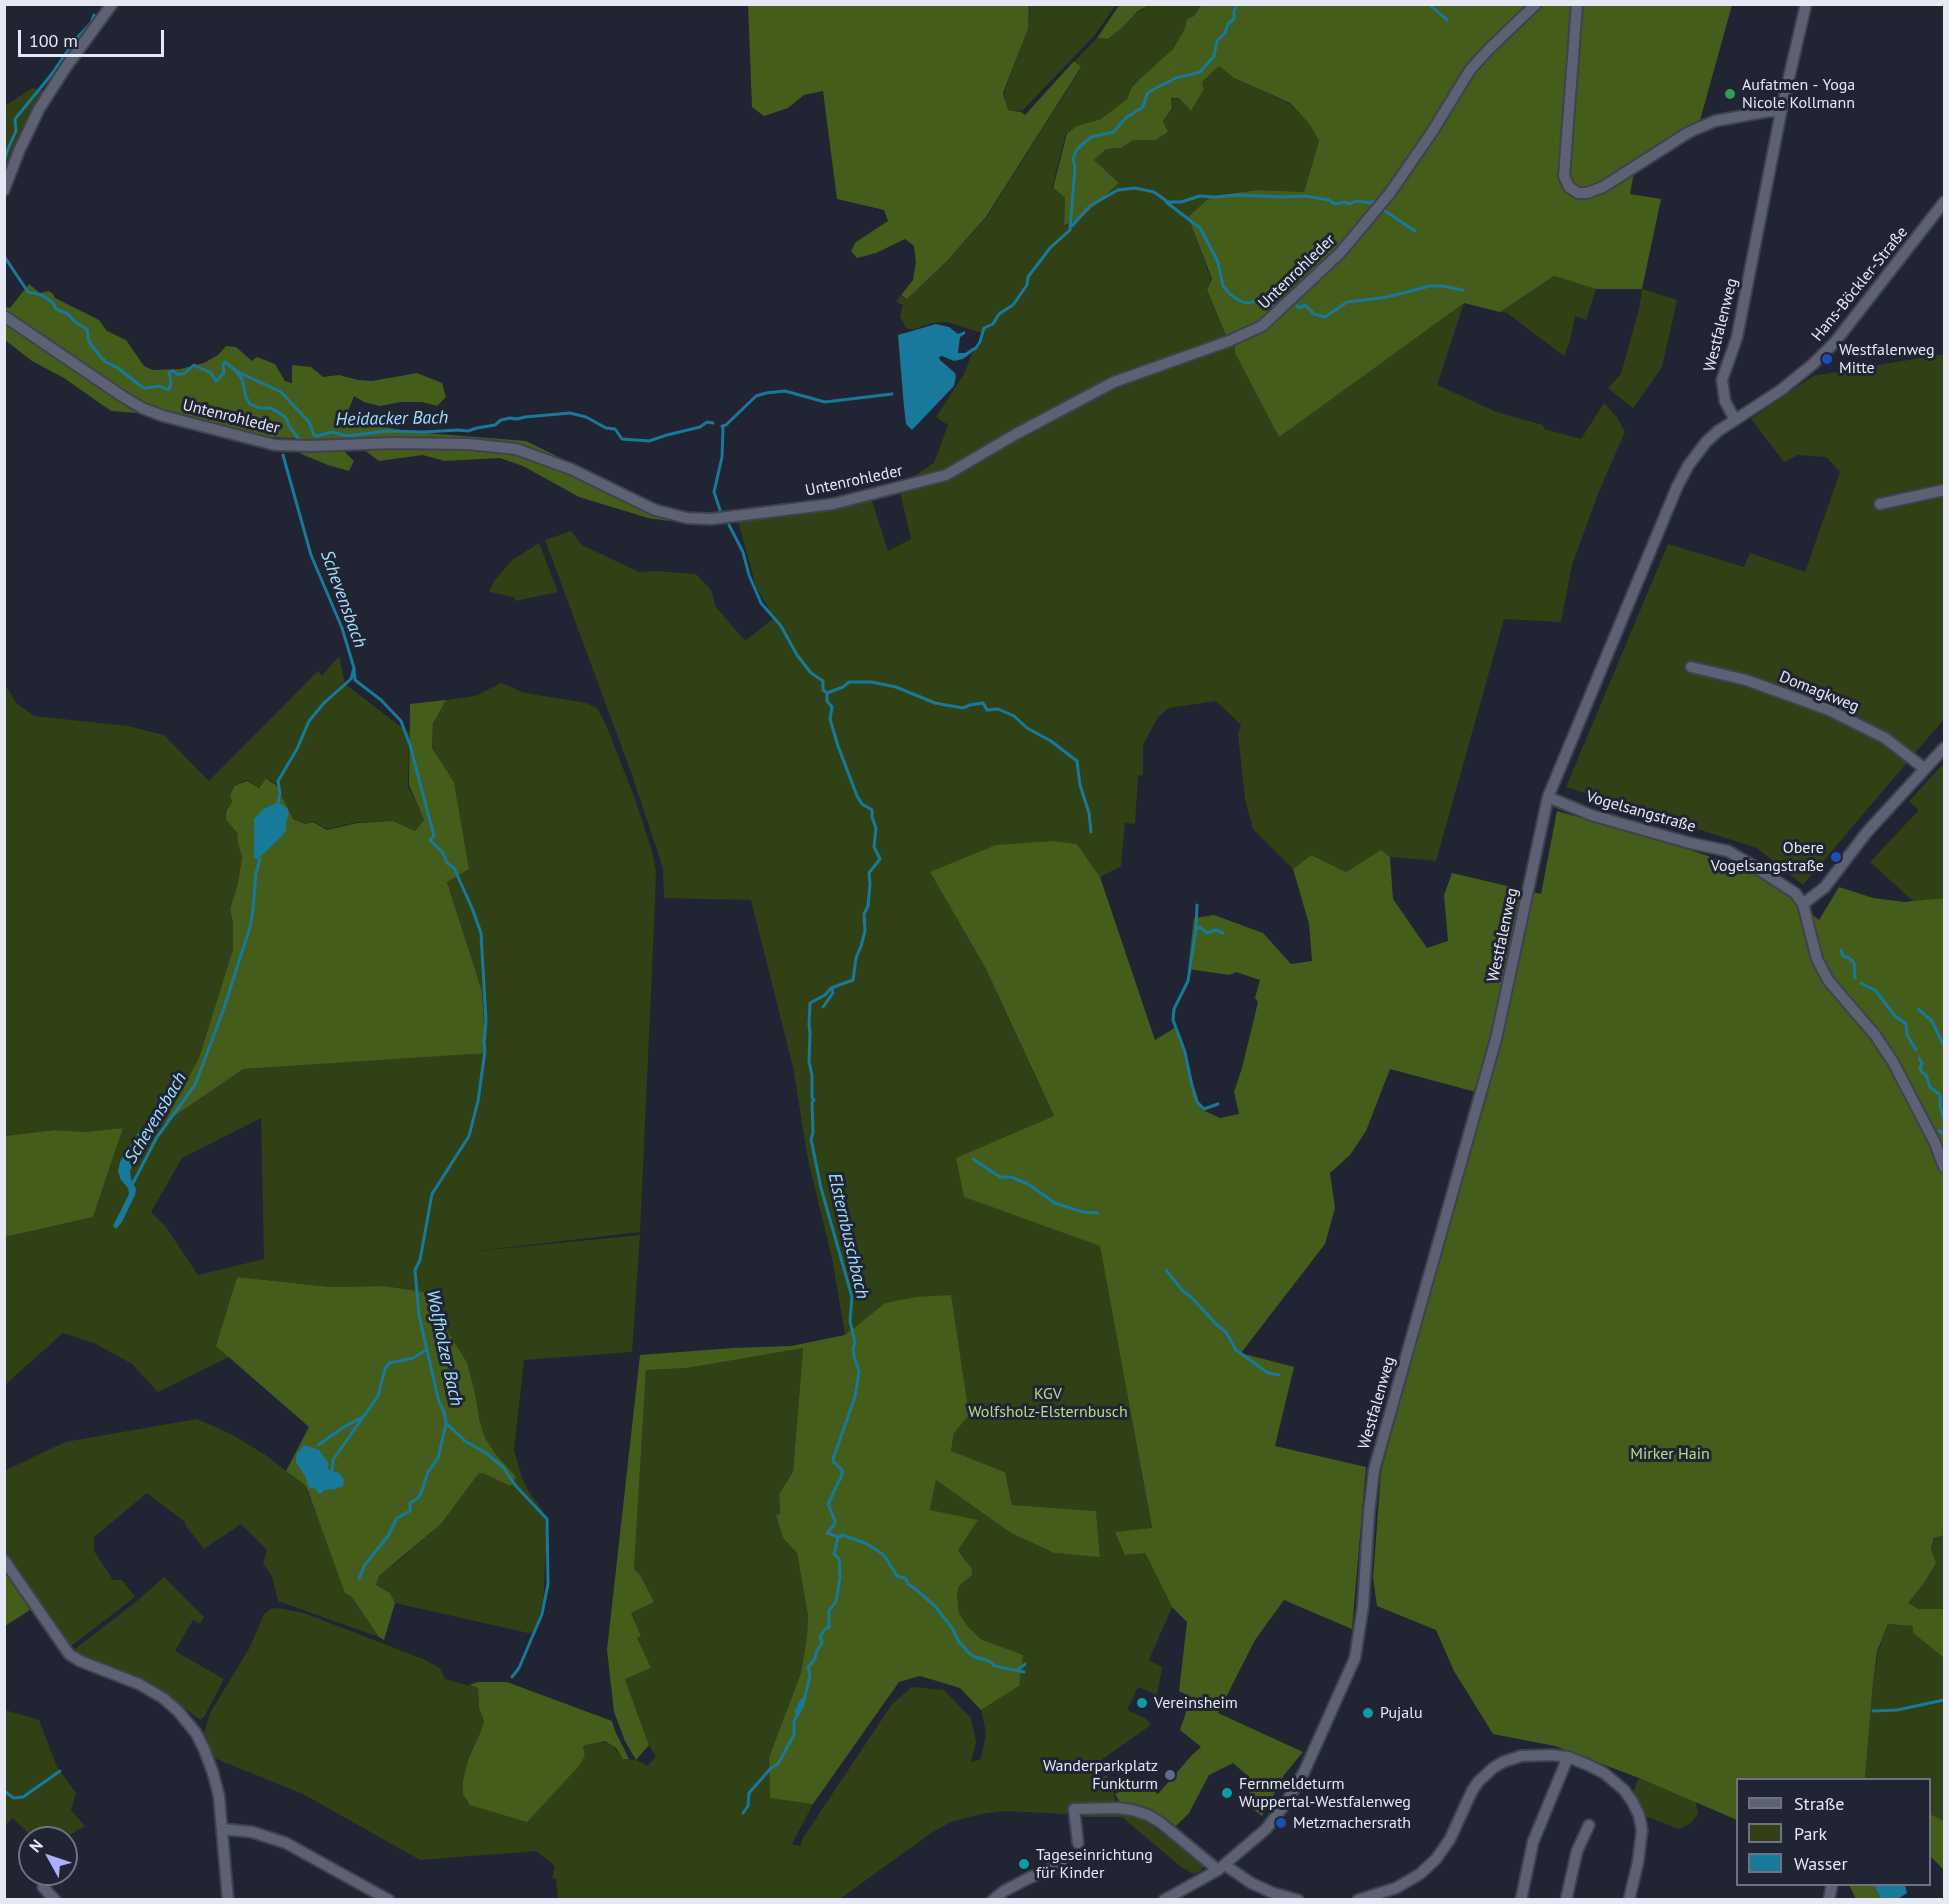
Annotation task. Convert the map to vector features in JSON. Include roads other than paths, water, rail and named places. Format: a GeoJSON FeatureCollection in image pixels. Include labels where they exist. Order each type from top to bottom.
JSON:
{"type":"FeatureCollection","features":[{"type":"Feature","properties":{"kind":"street"},"geometry":{"type":"LineString","coordinates":[[4,190],[39,109],[112,4]]}},
{"type":"Feature","properties":{"kind":"street","name":"Untenrohleder"},"geometry":{"type":"LineString","coordinates":[[4,316],[142,408],[163,416],[275,445],[469,444],[516,449],[571,469],[655,510],[687,518],[711,519],[833,504],[945,475],[1114,382],[1229,341],[1262,326],[1340,254],[1390,193],[1432,132],[1470,70],[1536,4]]}},
{"type":"Feature","properties":{"kind":"street"},"geometry":{"type":"LineString","coordinates":[[1577,4],[1564,176],[1569,187],[1578,194],[1603,187],[1689,132],[1716,121],[1769,111],[1781,112]]}},
{"type":"Feature","properties":{"kind":"street","name":"Westfalenweg"},"geometry":{"type":"LineString","coordinates":[[1164,1899],[1221,1868],[1266,1829],[1286,1803],[1304,1772],[1355,1658],[1363,1606],[1374,1470],[1496,1039],[1548,798],[1682,476],[1706,442],[1735,420],[1725,401],[1722,380],[1737,337],[1781,112],[1806,4]]}},
{"type":"Feature","properties":{"kind":"street","name":"Hans-Böckler-Straße"},"geometry":{"type":"LineString","coordinates":[[1735,420],[1786,386],[1829,348],[1944,202]]}},
{"type":"Feature","properties":{"kind":"street"},"geometry":{"type":"LineString","coordinates":[[1880,504],[1944,490]]}},
{"type":"Feature","properties":{"kind":"street","name":"Domagkweg"},"geometry":{"type":"LineString","coordinates":[[1690,668],[1746,681],[1829,710],[1885,738],[1925,769]]}},
{"type":"Feature","properties":{"kind":"street"},"geometry":{"type":"LineString","coordinates":[[1944,748],[1867,832],[1825,887],[1803,904],[1817,959],[1828,980],[1875,1035],[1893,1062],[1935,1143],[1944,1167]]}},
{"type":"Feature","properties":{"kind":"street","name":"Vogelsangstraße"},"geometry":{"type":"LineString","coordinates":[[1548,798],[1591,814],[1690,843],[1728,851],[1795,893],[1803,904]]}},
{"type":"Feature","properties":{"kind":"street"},"geometry":{"type":"LineString","coordinates":[[4,1560],[69,1654],[80,1661],[139,1684],[163,1698],[178,1710],[196,1733],[213,1773],[219,1796],[228,1899]]}},
{"type":"Feature","properties":{"kind":"street"},"geometry":{"type":"LineString","coordinates":[[1358,1899],[1384,1893],[1419,1874],[1436,1859],[1450,1839],[1472,1791],[1493,1768],[1521,1756],[1552,1755],[1568,1757],[1604,1773],[1624,1790],[1632,1801],[1639,1815],[1642,1830],[1629,1899]]}},
{"type":"Feature","properties":{"kind":"street"},"geometry":{"type":"LineString","coordinates":[[1521,1899],[1533,1842],[1568,1757]]}},
{"type":"Feature","properties":{"kind":"street"},"geometry":{"type":"LineString","coordinates":[[1078,1843],[1074,1809],[1132,1810],[1148,1815],[1161,1823],[1221,1868],[1273,1893],[1298,1899]]}},
{"type":"Feature","properties":{"kind":"street"},"geometry":{"type":"LineString","coordinates":[[1566,1899],[1577,1851],[1589,1825]]}},
{"type":"Feature","properties":{"kind":"street"},"geometry":{"type":"LineString","coordinates":[[222,1828],[252,1832],[286,1843],[389,1899]]}},
{"type":"Feature","properties":{"kind":"street"},"geometry":{"type":"LineString","coordinates":[[993,1899],[1029,1878],[1061,1865]]}},
{"type":"Feature","properties":{"kind":"street"},"geometry":{"type":"LineString","coordinates":[[43,1887],[55,1899]]}},
{"type":"Feature","properties":{"kind":"street"},"geometry":{"type":"LineString","coordinates":[[1384,1893],[1394,1899]]}},
{"type":"Feature","properties":{"kind":"water"},"geometry":{"type":"Polygon","coordinates":[[[936,324],[949,327],[958,334],[965,331],[965,334],[960,337],[958,353],[965,353],[974,347],[975,350],[963,359],[954,361],[939,357],[955,373],[954,386],[912,430],[906,424],[898,335],[936,324]]]}},
{"type":"Feature","properties":{"kind":"water"},"geometry":{"type":"Polygon","coordinates":[[[278,802],[287,808],[289,813],[286,830],[257,860],[254,857],[254,819],[263,809],[278,802]]]}},
{"type":"Feature","properties":{"kind":"water"},"geometry":{"type":"Polygon","coordinates":[[[138,1133],[145,1135],[130,1171],[136,1189],[135,1195],[122,1222],[115,1228],[113,1226],[129,1194],[118,1171],[120,1162],[136,1140],[138,1133]]]}},
{"type":"Feature","properties":{"kind":"water"},"geometry":{"type":"Polygon","coordinates":[[[304,1445],[319,1450],[329,1464],[327,1468],[332,1472],[338,1472],[344,1480],[343,1486],[325,1490],[320,1494],[313,1487],[309,1489],[306,1478],[296,1462],[296,1455],[304,1445]]]}},
{"type":"Feature","properties":{"kind":"water"},"geometry":{"type":"Polygon","coordinates":[[[1874,1886],[1905,1886],[1907,1893],[1898,1899],[1881,1899],[1874,1886]]]}},
{"type":"Feature","properties":{"kind":"waterway","name":"Heidacker Bach"},"geometry":{"type":"LineString","coordinates":[[975,349],[980,342],[984,328],[993,324],[999,314],[1013,305],[1027,285],[1028,277],[1050,248],[1070,230],[1075,167],[1073,159],[1077,149],[1091,137],[1113,132],[1127,117],[1143,107],[1147,94],[1152,90],[1176,78],[1200,72],[1214,56],[1217,41],[1234,19],[1237,4]]}},
{"type":"Feature","properties":{"kind":"waterway"},"geometry":{"type":"LineString","coordinates":[[1429,4],[1447,20]]}},
{"type":"Feature","properties":{"kind":"waterway"},"geometry":{"type":"LineString","coordinates":[[4,162],[16,131],[15,119],[51,75],[75,40],[91,23],[94,15]]}},
{"type":"Feature","properties":{"kind":"waterway"},"geometry":{"type":"LineString","coordinates":[[1072,226],[1090,206],[1118,190],[1135,188],[1154,192],[1168,202],[1181,202],[1200,196],[1238,195],[1305,196],[1329,200],[1335,204],[1376,201]]}},
{"type":"Feature","properties":{"kind":"waterway"},"geometry":{"type":"LineString","coordinates":[[1166,202],[1200,228],[1218,262],[1223,286],[1231,295],[1242,302],[1260,300],[1275,306]]}},
{"type":"Feature","properties":{"kind":"waterway"},"geometry":{"type":"LineString","coordinates":[[1382,209],[1415,231]]}},
{"type":"Feature","properties":{"kind":"waterway","name":"Heidacker Bach"},"geometry":{"type":"LineString","coordinates":[[4,256],[28,292],[42,295],[53,303],[56,309],[68,314],[75,322],[87,329],[89,342],[100,356],[138,384],[145,388],[159,386],[168,390],[171,381],[169,372],[184,374],[194,365],[211,373],[216,381],[224,373],[225,362],[236,371],[281,392],[309,422],[314,435],[318,436],[332,432],[347,436],[386,431],[468,431],[495,425],[501,420],[510,418],[570,413],[586,417],[606,428],[615,429],[622,439],[649,441],[700,427],[707,422],[713,423]]}},
{"type":"Feature","properties":{"kind":"waterway"},"geometry":{"type":"LineString","coordinates":[[1297,306],[1300,308],[1305,305],[1314,314],[1325,317],[1347,302],[1387,297],[1430,286],[1463,290]]}},
{"type":"Feature","properties":{"kind":"waterway","name":"Schevensbach"},"geometry":{"type":"LineString","coordinates":[[237,373],[242,379],[250,404],[259,408],[271,408],[278,412],[286,418],[298,438]]}},
{"type":"Feature","properties":{"kind":"waterway","name":"Heidacker Bach"},"geometry":{"type":"LineString","coordinates":[[720,510],[714,492],[722,457],[722,426],[726,425],[756,396],[785,391],[825,402],[892,394]]}},
{"type":"Feature","properties":{"kind":"waterway","name":"Schevensbach"},"geometry":{"type":"LineString","coordinates":[[278,802],[280,793],[278,781],[297,749],[309,721],[324,703],[351,679],[354,668],[342,628],[311,555],[283,455]]}},
{"type":"Feature","properties":{"kind":"waterway","name":"Elsternbuschbach"},"geometry":{"type":"LineString","coordinates":[[729,525],[743,552],[749,575],[761,603],[781,626],[797,655],[811,673],[823,681],[823,690],[827,693],[827,701],[832,707],[830,719],[838,746],[857,796],[862,804],[872,810],[876,828],[874,847],[880,859],[869,873],[868,906],[864,914],[865,931],[856,958],[853,980],[831,988],[825,995],[810,1003],[809,1061],[814,1100],[811,1139],[821,1188],[852,1297],[850,1321],[855,1343],[854,1356],[859,1371],[855,1397],[833,1459],[842,1470],[842,1475],[828,1504],[835,1521],[827,1533],[838,1537],[834,1554],[839,1559],[840,1577],[836,1601],[829,1611],[829,1627],[820,1637],[821,1645],[816,1652],[815,1659],[808,1667],[810,1675],[803,1705],[794,1721],[794,1735],[778,1764],[771,1768],[749,1793],[748,1806],[743,1813]]}},
{"type":"Feature","properties":{"kind":"waterway","name":"Wolfholzer Bach"},"geometry":{"type":"LineString","coordinates":[[354,668],[355,680],[381,700],[401,721],[410,745],[434,836],[430,840],[443,853],[447,863],[454,868],[481,933],[486,1021],[485,1051],[478,1101],[469,1136],[432,1194],[420,1260],[415,1270],[419,1315],[446,1423],[465,1441],[486,1453],[503,1467],[515,1485],[547,1519],[548,1584],[542,1614],[519,1668],[512,1677]]}},
{"type":"Feature","properties":{"kind":"waterway"},"geometry":{"type":"LineString","coordinates":[[827,693],[849,682],[872,682],[896,687],[935,703],[963,708],[983,703],[987,710],[998,709],[1014,716],[1027,728],[1051,741],[1077,761],[1091,832]]}},
{"type":"Feature","properties":{"kind":"waterway","name":"Schevensbach"},"geometry":{"type":"LineString","coordinates":[[133,1183],[157,1137],[195,1085],[223,1011],[250,927],[256,873],[260,859]]}},
{"type":"Feature","properties":{"kind":"waterway"},"geometry":{"type":"LineString","coordinates":[[1197,905],[1196,929],[1188,981],[1174,1009],[1173,1020],[1185,1052],[1197,1102],[1204,1109],[1218,1104]]}},
{"type":"Feature","properties":{"kind":"waterway"},"geometry":{"type":"LineString","coordinates":[[1196,929],[1200,927],[1207,933],[1216,930],[1223,933]]}},
{"type":"Feature","properties":{"kind":"waterway"},"geometry":{"type":"LineString","coordinates":[[1841,950],[1843,956],[1854,963],[1855,978]]}},
{"type":"Feature","properties":{"kind":"waterway"},"geometry":{"type":"LineString","coordinates":[[1861,983],[1876,991],[1894,1015],[1906,1024],[1907,1035],[1916,1050]]}},
{"type":"Feature","properties":{"kind":"waterway"},"geometry":{"type":"LineString","coordinates":[[823,1007],[833,993],[832,989]]}},
{"type":"Feature","properties":{"kind":"waterway"},"geometry":{"type":"LineString","coordinates":[[1918,1009],[1932,1021],[1943,1044]]}},
{"type":"Feature","properties":{"kind":"waterway"},"geometry":{"type":"LineString","coordinates":[[1919,1058],[1922,1063],[1920,1069],[1926,1075],[1930,1087],[1940,1095],[1944,1120]]}},
{"type":"Feature","properties":{"kind":"waterway"},"geometry":{"type":"LineString","coordinates":[[1939,1131],[1944,1133]]}},
{"type":"Feature","properties":{"kind":"waterway"},"geometry":{"type":"LineString","coordinates":[[973,1159],[1000,1177],[1011,1177],[1028,1184],[1055,1203],[1082,1212],[1097,1213]]}},
{"type":"Feature","properties":{"kind":"waterway"},"geometry":{"type":"LineString","coordinates":[[1166,1270],[1182,1290],[1226,1332],[1236,1350],[1268,1373],[1279,1375]]}},
{"type":"Feature","properties":{"kind":"waterway"},"geometry":{"type":"LineString","coordinates":[[318,1445],[364,1416],[378,1396],[385,1369],[389,1363],[413,1358],[426,1350]]}},
{"type":"Feature","properties":{"kind":"waterway"},"geometry":{"type":"LineString","coordinates":[[332,1472],[333,1460],[363,1417]]}},
{"type":"Feature","properties":{"kind":"waterway"},"geometry":{"type":"LineString","coordinates":[[359,1579],[364,1566],[388,1536],[397,1518],[410,1511],[410,1503],[421,1493],[428,1472],[438,1458],[446,1424]]}},
{"type":"Feature","properties":{"kind":"waterway"},"geometry":{"type":"LineString","coordinates":[[838,1537],[843,1535],[867,1544],[884,1555],[897,1576],[905,1578],[909,1585],[935,1606],[952,1628],[959,1642],[972,1656],[989,1661],[995,1666],[1024,1672]]}},
{"type":"Feature","properties":{"kind":"waterway"},"geometry":{"type":"LineString","coordinates":[[1018,1670],[1025,1664]]}},
{"type":"Feature","properties":{"kind":"waterway","name":"Elsternbuschbach"},"geometry":{"type":"LineString","coordinates":[[796,1712],[802,1700]]}},
{"type":"Feature","properties":{"kind":"waterway"},"geometry":{"type":"LineString","coordinates":[[1873,1711],[1897,1710],[1944,1700]]}},
{"type":"Feature","properties":{"kind":"waterway"},"geometry":{"type":"LineString","coordinates":[[4,1791],[14,1798],[23,1797],[60,1771]]}},
{"type":"Feature","properties":{"kind":"place","name":"Aufatmen - Yoga Nicole Kollmann"},"geometry":{"type":"Point","coordinates":[1730,94]}},
{"type":"Feature","properties":{"kind":"place","name":"Westfalenweg Mitte"},"geometry":{"type":"Point","coordinates":[1827,359]}},
{"type":"Feature","properties":{"kind":"place","name":"Obere Vogelsangstraße"},"geometry":{"type":"Point","coordinates":[1836,857]}},
{"type":"Feature","properties":{"kind":"place","name":"Vereinsheim"},"geometry":{"type":"Point","coordinates":[1142,1703]}},
{"type":"Feature","properties":{"kind":"place","name":"Pujalu"},"geometry":{"type":"Point","coordinates":[1368,1713]}},
{"type":"Feature","properties":{"kind":"place","name":"Wanderparkplatz Funkturm"},"geometry":{"type":"Point","coordinates":[1170,1775]}},
{"type":"Feature","properties":{"kind":"place","name":"Fernmeldeturm Wuppertal-Westfalenweg"},"geometry":{"type":"Point","coordinates":[1227,1793]}},
{"type":"Feature","properties":{"kind":"place","name":"Metzmachersrath"},"geometry":{"type":"Point","coordinates":[1281,1823]}},
{"type":"Feature","properties":{"kind":"place","name":"Tageseinrichtung für Kinder"},"geometry":{"type":"Point","coordinates":[1024,1864]}},
{"type":"Feature","properties":{"kind":"park label","name":"KGV Wolfsholz-Elsternbusch"},"geometry":{"type":"Point","coordinates":[1048,1403]}},
{"type":"Feature","properties":{"kind":"park label","name":"Mirker Hain"},"geometry":{"type":"Point","coordinates":[1670,1454]}}]}
